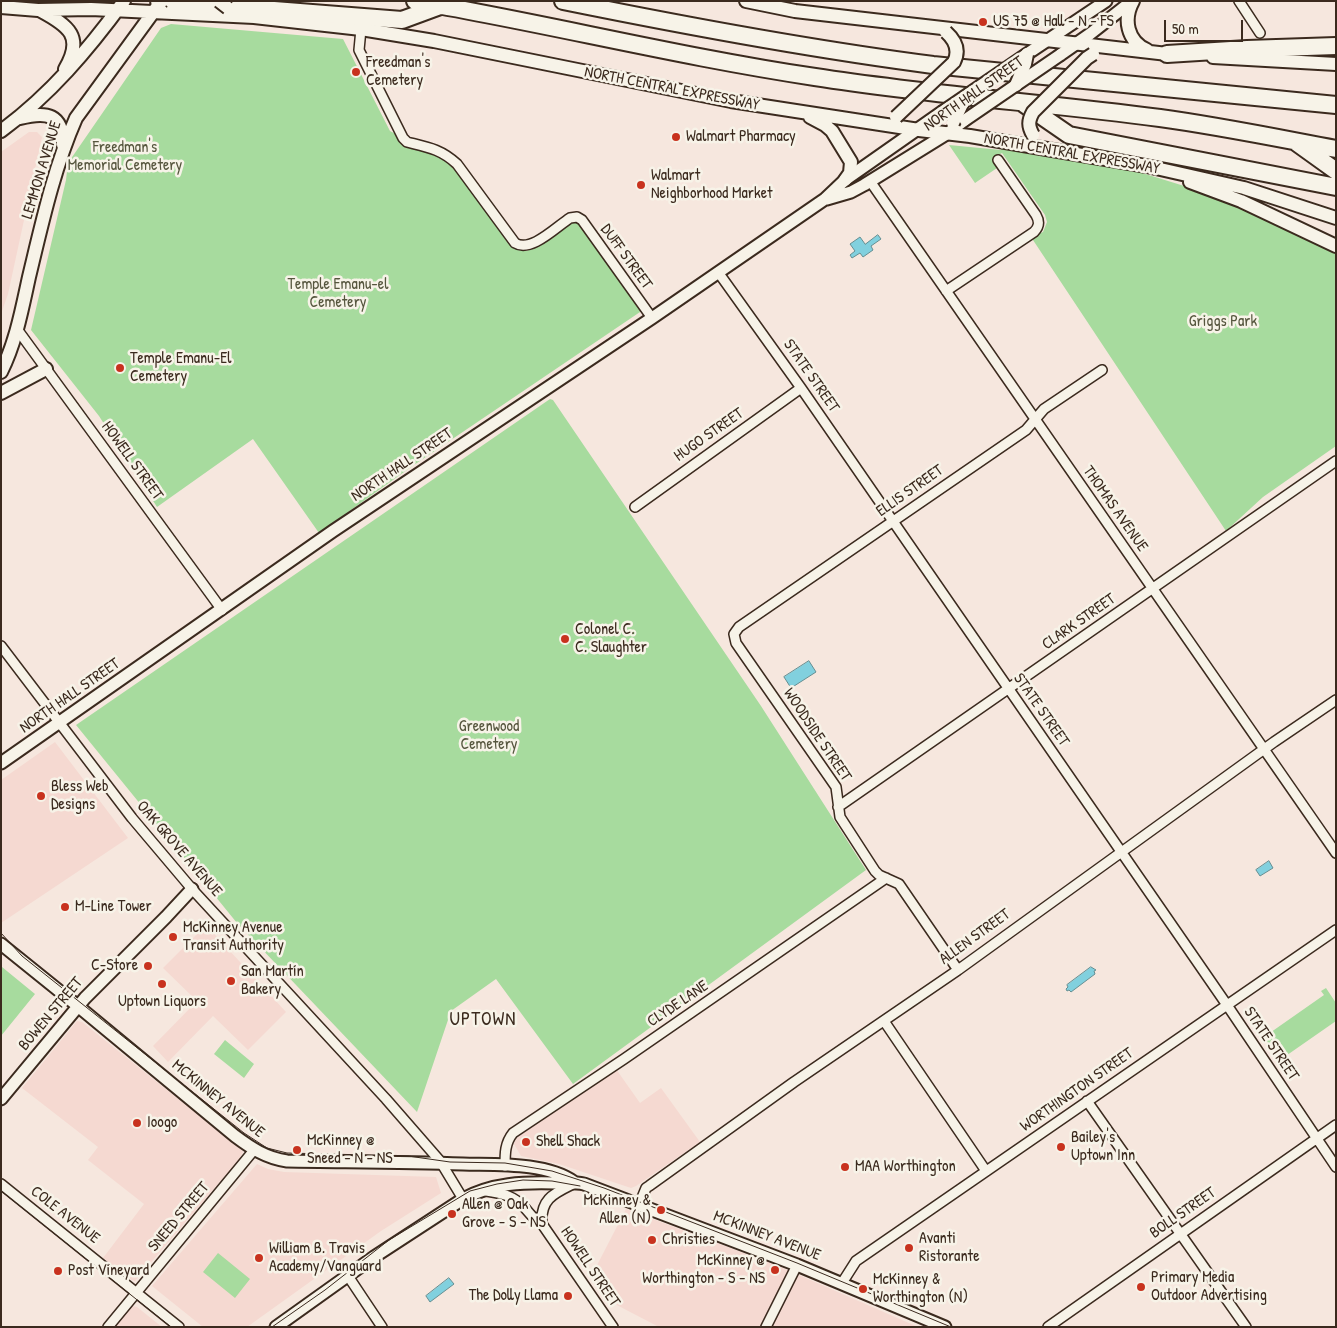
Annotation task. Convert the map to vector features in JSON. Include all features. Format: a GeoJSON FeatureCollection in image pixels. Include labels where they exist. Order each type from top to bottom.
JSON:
{"type":"FeatureCollection","features":[{"type":"Feature","properties":{"kind":"highway"},"geometry":{"type":"LineString","coordinates":[[415,1],[762,69],[1022,103],[1162,118],[1336,149]]}},
{"type":"Feature","properties":{"kind":"highway"},"geometry":{"type":"LineString","coordinates":[[563,1],[818,50],[933,65],[1336,105]]}},
{"type":"Feature","properties":{"kind":"highway"},"geometry":{"type":"LineString","coordinates":[[616,1],[630,15]]}},
{"type":"Feature","properties":{"kind":"highway"},"geometry":{"type":"LineString","coordinates":[[159,4],[402,20],[440,6]]}},
{"type":"Feature","properties":{"kind":"highway"},"geometry":{"type":"LineString","coordinates":[[1159,53],[1247,48],[1336,46]]}},
{"type":"Feature","properties":{"kind":"highway"},"geometry":{"type":"LineString","coordinates":[[1206,93],[1336,112]]}},
{"type":"Feature","properties":{"kind":"highway"},"geometry":{"type":"LineString","coordinates":[[1022,103],[1069,135],[1336,187]]}},
{"type":"Feature","properties":{"kind":"highway"},"geometry":{"type":"LineString","coordinates":[[1295,141],[1336,171]]}},
{"type":"Feature","properties":{"kind":"main road"},"geometry":{"type":"LineString","coordinates":[[38,10],[78,1]]}},
{"type":"Feature","properties":{"kind":"main road"},"geometry":{"type":"LineString","coordinates":[[746,1],[796,6],[1009,36],[1159,53],[1336,64]]}},
{"type":"Feature","properties":{"kind":"main road"},"geometry":{"type":"LineString","coordinates":[[1133,1],[1127,20],[1128,30],[1133,40],[1141,48],[1159,53]]}},
{"type":"Feature","properties":{"kind":"main road","name":"NORTH CENTRAL EXPRESSWAY"},"geometry":{"type":"LineString","coordinates":[[1,7],[38,10],[159,4],[361,29],[731,101],[799,112],[919,130],[955,125],[1043,148],[1147,166],[1244,188],[1336,218]]}},
{"type":"Feature","properties":{"kind":"main road","name":"LEMMON AVENUE"},"geometry":{"type":"LineString","coordinates":[[1,372],[17,329],[43,218],[76,118],[159,4]]}},
{"type":"Feature","properties":{"kind":"main road"},"geometry":{"type":"LineString","coordinates":[[224,5],[254,17]]}},
{"type":"Feature","properties":{"kind":"main road"},"geometry":{"type":"LineString","coordinates":[[1,131],[19,118],[84,54],[121,6]]}},
{"type":"Feature","properties":{"kind":"main road"},"geometry":{"type":"LineString","coordinates":[[38,10],[65,25],[71,32],[74,41],[73,52],[66,68],[49,90]]}},
{"type":"Feature","properties":{"kind":"main road"},"geometry":{"type":"LineString","coordinates":[[878,124],[896,117],[957,57],[954,40],[946,32],[931,26]]}},
{"type":"Feature","properties":{"kind":"main road"},"geometry":{"type":"LineString","coordinates":[[1009,36],[1020,41],[1028,50],[1025,64],[1016,85]]}},
{"type":"Feature","properties":{"kind":"main road"},"geometry":{"type":"LineString","coordinates":[[1043,148],[1029,129],[1029,120],[1033,112],[1087,58],[1093,54],[1117,48]]}},
{"type":"Feature","properties":{"kind":"main road"},"geometry":{"type":"LineString","coordinates":[[955,125],[962,104],[970,94]]}},
{"type":"Feature","properties":{"kind":"main road"},"geometry":{"type":"LineString","coordinates":[[799,112],[825,124],[832,131],[852,162],[850,173],[845,180]]}},
{"type":"Feature","properties":{"kind":"main road"},"geometry":{"type":"LineString","coordinates":[[19,118],[40,114],[51,116],[56,120],[62,131],[64,150]]}},
{"type":"Feature","properties":{"kind":"main road"},"geometry":{"type":"LineString","coordinates":[[1147,166],[1240,201],[1336,246]]}},
{"type":"Feature","properties":{"kind":"main road"},"geometry":{"type":"LineString","coordinates":[[1,393],[46,369]]}},
{"type":"Feature","properties":{"kind":"street","name":"NORTH HALL STREET"},"geometry":{"type":"LineString","coordinates":[[825,199],[851,192],[870,181],[1077,44],[1133,1]]}},
{"type":"Feature","properties":{"kind":"street"},"geometry":{"type":"LineString","coordinates":[[1239,1],[1260,33]]}},
{"type":"Feature","properties":{"kind":"street","name":"NORTH HALL STREET"},"geometry":{"type":"LineString","coordinates":[[1,764],[333,531],[652,318],[825,199],[845,180],[970,94],[1028,50],[1049,40],[1104,2]]}},
{"type":"Feature","properties":{"kind":"street","name":"DUFF STREET"},"geometry":{"type":"LineString","coordinates":[[361,29],[359,50],[403,138],[407,142],[442,152],[450,157],[515,243],[520,246],[531,245],[573,217],[582,220],[652,318]]}},
{"type":"Feature","properties":{"kind":"street"},"geometry":{"type":"LineString","coordinates":[[946,291],[1034,232],[1039,224],[1036,215],[998,160]]}},
{"type":"Feature","properties":{"kind":"street","name":"THOMAS AVENUE"},"geometry":{"type":"LineString","coordinates":[[870,181],[1336,853]]}},
{"type":"Feature","properties":{"kind":"street","name":"STATE STREET"},"geometry":{"type":"LineString","coordinates":[[718,272],[893,521],[1336,1167]]}},
{"type":"Feature","properties":{"kind":"street","name":"HOWELL STREET"},"geometry":{"type":"LineString","coordinates":[[17,329],[222,610]]}},
{"type":"Feature","properties":{"kind":"street","name":"ELLIS STREET"},"geometry":{"type":"LineString","coordinates":[[734,634],[739,628],[1026,430],[1044,409],[1102,370]]}},
{"type":"Feature","properties":{"kind":"street","name":"HUGO STREET"},"geometry":{"type":"LineString","coordinates":[[634,507],[801,388]]}},
{"type":"Feature","properties":{"kind":"street","name":"CLARK STREET"},"geometry":{"type":"LineString","coordinates":[[838,807],[1334,465]]}},
{"type":"Feature","properties":{"kind":"street","name":"WOODSIDE STREET"},"geometry":{"type":"LineString","coordinates":[[734,634],[736,643],[836,787],[838,807],[842,821],[875,871],[899,884],[958,970]]}},
{"type":"Feature","properties":{"kind":"street","name":"OAK GROVE AVENUE"},"geometry":{"type":"LineString","coordinates":[[1,646],[132,818],[192,889],[391,1105],[441,1163],[463,1198]]}},
{"type":"Feature","properties":{"kind":"street","name":"ALLEN STREET"},"geometry":{"type":"LineString","coordinates":[[639,1204],[646,1188],[794,1082],[958,970],[1336,700]]}},
{"type":"Feature","properties":{"kind":"street","name":"CLYDE LANE"},"geometry":{"type":"LineString","coordinates":[[505,1166],[506,1147],[508,1139],[513,1133],[624,1059],[886,878]]}},
{"type":"Feature","properties":{"kind":"street","name":"BOWEN STREET"},"geometry":{"type":"LineString","coordinates":[[1,1100],[78,1006],[166,918],[192,889]]}},
{"type":"Feature","properties":{"kind":"street","name":"WORTHINGTON STREET"},"geometry":{"type":"LineString","coordinates":[[842,1283],[853,1263],[1336,930]]}},
{"type":"Feature","properties":{"kind":"street","name":"MCKINNEY AVENUE"},"geometry":{"type":"LineString","coordinates":[[1,944],[235,1136],[254,1150],[271,1158],[287,1161],[441,1163],[505,1166],[552,1172],[567,1176],[576,1182],[639,1204],[797,1265],[945,1327]]}},
{"type":"Feature","properties":{"kind":"street"},"geometry":{"type":"LineString","coordinates":[[884,1022],[986,1171]]}},
{"type":"Feature","properties":{"kind":"street"},"geometry":{"type":"LineString","coordinates":[[1087,1101],[1246,1327]]}},
{"type":"Feature","properties":{"kind":"street","name":"BOLL STREET"},"geometry":{"type":"LineString","coordinates":[[1048,1327],[1336,1126]]}},
{"type":"Feature","properties":{"kind":"street","name":"SNEED STREET"},"geometry":{"type":"LineString","coordinates":[[108,1327],[254,1150]]}},
{"type":"Feature","properties":{"kind":"street","name":"MCKINNEY AVENUE"},"geometry":{"type":"LineString","coordinates":[[463,1198],[504,1185],[530,1182],[576,1182]]}},
{"type":"Feature","properties":{"kind":"street","name":"HOWELL STREET"},"geometry":{"type":"LineString","coordinates":[[542,1224],[544,1205],[550,1196],[576,1182]]}},
{"type":"Feature","properties":{"kind":"street","name":"COLE AVENUE"},"geometry":{"type":"LineString","coordinates":[[1,1184],[179,1327]]}},
{"type":"Feature","properties":{"kind":"street","name":"HOWELL STREET"},"geometry":{"type":"LineString","coordinates":[[484,1190],[508,1195],[542,1224],[613,1327]]}},
{"type":"Feature","properties":{"kind":"street"},"geometry":{"type":"LineString","coordinates":[[276,1327],[463,1198]]}},
{"type":"Feature","properties":{"kind":"street"},"geometry":{"type":"LineString","coordinates":[[766,1327],[797,1265]]}},
{"type":"Feature","properties":{"kind":"street"},"geometry":{"type":"LineString","coordinates":[[348,1276],[382,1327]]}},
{"type":"Feature","properties":{"kind":"shaded area"},"geometry":{"type":"Polygon","coordinates":[[[29,132],[37,132],[42,137],[8,294],[1,314],[1,152],[29,132]]]}},
{"type":"Feature","properties":{"kind":"shaded area"},"geometry":{"type":"Polygon","coordinates":[[[55,742],[128,838],[1,923],[1,780],[55,742]]]}},
{"type":"Feature","properties":{"kind":"shaded area"},"geometry":{"type":"Polygon","coordinates":[[[206,925],[286,1012],[248,1050],[213,1016],[168,1062],[153,1046],[197,1001],[163,968],[206,925]]]}},
{"type":"Feature","properties":{"kind":"shaded area"},"geometry":{"type":"Polygon","coordinates":[[[77,1021],[82,1022],[243,1152],[238,1161],[135,1281],[129,1279],[103,1258],[144,1204],[88,1160],[98,1147],[22,1088],[77,1021]]]}},
{"type":"Feature","properties":{"kind":"shaded area"},"geometry":{"type":"Polygon","coordinates":[[[616,1069],[640,1103],[661,1088],[700,1142],[631,1188],[559,1164],[521,1156],[514,1144],[516,1138],[616,1069]]]}},
{"type":"Feature","properties":{"kind":"shaded area","name":"William B. Travis Academy/Vanguard"},"geometry":{"type":"Polygon","coordinates":[[[257,1164],[268,1169],[284,1172],[436,1177],[441,1193],[381,1231],[247,1327],[203,1327],[152,1286],[257,1164]]]}},
{"type":"Feature","properties":{"kind":"shaded area"},"geometry":{"type":"Polygon","coordinates":[[[626,1209],[776,1265],[918,1327],[659,1327],[609,1301],[593,1273],[626,1209]]]}},
{"type":"Feature","properties":{"kind":"shaded area"},"geometry":{"type":"Polygon","coordinates":[[[132,1306],[137,1307],[162,1327],[115,1327],[132,1306]]]}},
{"type":"Feature","properties":{"kind":"green space","name":"Temple Emanu-el Cemetery"},"geometry":{"type":"Polygon","coordinates":[[[171,24],[343,39],[390,131],[446,159],[455,168],[515,247],[526,251],[540,246],[569,222],[575,221],[579,223],[643,310],[411,467],[319,533],[253,439],[157,507],[99,416],[31,330],[66,180],[68,163],[161,28],[171,24]]]}},
{"type":"Feature","properties":{"kind":"green space","name":"Griggs Park"},"geometry":{"type":"Polygon","coordinates":[[[949,145],[1001,150],[1000,146],[1126,168],[1228,201],[1336,251],[1336,446],[1263,497],[1226,531],[1031,237],[1043,232],[1047,222],[1045,215],[1002,153],[992,159],[997,168],[975,183],[949,145]]]}},
{"type":"Feature","properties":{"kind":"green space","name":"Greenwood Cemetery"},"geometry":{"type":"Polygon","coordinates":[[[550,399],[553,400],[761,706],[866,870],[573,1084],[496,979],[451,1011],[417,1112],[237,923],[76,725],[550,399]]]}},
{"type":"Feature","properties":{"kind":"green space"},"geometry":{"type":"Polygon","coordinates":[[[2,967],[35,994],[1,1036],[1,969],[2,967]]]}},
{"type":"Feature","properties":{"kind":"green space"},"geometry":{"type":"Polygon","coordinates":[[[1326,988],[1336,1003],[1336,1021],[1280,1060],[1264,1037],[1324,995],[1321,991],[1326,988]]]}},
{"type":"Feature","properties":{"kind":"green space"},"geometry":{"type":"Polygon","coordinates":[[[225,1040],[254,1064],[244,1078],[214,1054],[225,1040]]]}},
{"type":"Feature","properties":{"kind":"green space"},"geometry":{"type":"Polygon","coordinates":[[[218,1253],[250,1279],[235,1298],[203,1272],[218,1253]]]}},
{"type":"Feature","properties":{"kind":"water"},"geometry":{"type":"Polygon","coordinates":[[[878,235],[881,239],[871,246],[873,250],[863,257],[860,253],[852,258],[850,255],[855,251],[850,244],[860,237],[865,244],[878,235]]]}},
{"type":"Feature","properties":{"kind":"water"},"geometry":{"type":"Polygon","coordinates":[[[809,661],[816,672],[791,688],[784,677],[809,661]]]}},
{"type":"Feature","properties":{"kind":"water"},"geometry":{"type":"Polygon","coordinates":[[[1269,861],[1273,868],[1260,876],[1256,870],[1269,861]]]}},
{"type":"Feature","properties":{"kind":"water"},"geometry":{"type":"Polygon","coordinates":[[[1091,967],[1096,970],[1094,971],[1095,974],[1071,992],[1067,991],[1067,985],[1091,967]]]}},
{"type":"Feature","properties":{"kind":"water"},"geometry":{"type":"Polygon","coordinates":[[[449,1278],[454,1284],[430,1302],[426,1296],[449,1278]]]}},
{"type":"Feature","properties":{"kind":"tram line"},"geometry":{"type":"LineString","coordinates":[[1,933],[22,956],[244,1133],[267,1148],[287,1153],[408,1156],[450,1162],[505,1163],[552,1171],[604,1188],[797,1263],[951,1327]]}},
{"type":"Feature","properties":{"kind":"tram line"},"geometry":{"type":"LineString","coordinates":[[272,1327],[325,1290],[389,1240],[470,1191],[523,1180],[552,1181],[580,1186]]}},
{"type":"Feature","properties":{"kind":"tram line"},"geometry":{"type":"LineString","coordinates":[[1,1191],[171,1327]]}},
{"type":"Feature","properties":{"kind":"place","name":"US 75 @ Hall - N - FS"},"geometry":{"type":"Point","coordinates":[983,22]}},
{"type":"Feature","properties":{"kind":"place","name":"Freedman's Cemetery"},"geometry":{"type":"Point","coordinates":[356,72]}},
{"type":"Feature","properties":{"kind":"place","name":"Walmart Pharmacy"},"geometry":{"type":"Point","coordinates":[676,137]}},
{"type":"Feature","properties":{"kind":"place","name":"Walmart Neighborhood Market"},"geometry":{"type":"Point","coordinates":[641,185]}},
{"type":"Feature","properties":{"kind":"place","name":"Temple Emanu-El Cemetery"},"geometry":{"type":"Point","coordinates":[120,368]}},
{"type":"Feature","properties":{"kind":"place","name":"Colonel C. C. Slaughter"},"geometry":{"type":"Point","coordinates":[565,639]}},
{"type":"Feature","properties":{"kind":"place","name":"Bless Web Designs"},"geometry":{"type":"Point","coordinates":[41,796]}},
{"type":"Feature","properties":{"kind":"place","name":"M-Line Tower"},"geometry":{"type":"Point","coordinates":[65,907]}},
{"type":"Feature","properties":{"kind":"place","name":"McKinney Avenue Transit Authority"},"geometry":{"type":"Point","coordinates":[173,937]}},
{"type":"Feature","properties":{"kind":"place","name":"C-Store"},"geometry":{"type":"Point","coordinates":[148,966]}},
{"type":"Feature","properties":{"kind":"place","name":"San Martín Bakery"},"geometry":{"type":"Point","coordinates":[231,981]}},
{"type":"Feature","properties":{"kind":"place","name":"Uptown Liquors"},"geometry":{"type":"Point","coordinates":[162,984]}},
{"type":"Feature","properties":{"kind":"place","name":"Ioogo"},"geometry":{"type":"Point","coordinates":[137,1123]}},
{"type":"Feature","properties":{"kind":"place","name":"Shell Shack"},"geometry":{"type":"Point","coordinates":[526,1142]}},
{"type":"Feature","properties":{"kind":"place","name":"Bailey's Uptown Inn"},"geometry":{"type":"Point","coordinates":[1061,1147]}},
{"type":"Feature","properties":{"kind":"place","name":"McKinney @ Sneed - N - NS"},"geometry":{"type":"Point","coordinates":[297,1150]}},
{"type":"Feature","properties":{"kind":"place","name":"MAA Worthington"},"geometry":{"type":"Point","coordinates":[845,1167]}},
{"type":"Feature","properties":{"kind":"place","name":"McKinney & Allen (N)"},"geometry":{"type":"Point","coordinates":[661,1210]}},
{"type":"Feature","properties":{"kind":"place","name":"Allen @ Oak Grove - S - NS"},"geometry":{"type":"Point","coordinates":[452,1214]}},
{"type":"Feature","properties":{"kind":"place","name":"Christies"},"geometry":{"type":"Point","coordinates":[652,1240]}},
{"type":"Feature","properties":{"kind":"place","name":"Avanti Ristorante"},"geometry":{"type":"Point","coordinates":[909,1248]}},
{"type":"Feature","properties":{"kind":"place","name":"William B. Travis Academy/Vanguard"},"geometry":{"type":"Point","coordinates":[259,1258]}},
{"type":"Feature","properties":{"kind":"place","name":"McKinney @ Worthington - S - NS"},"geometry":{"type":"Point","coordinates":[775,1270]}},
{"type":"Feature","properties":{"kind":"place","name":"Post Vineyard"},"geometry":{"type":"Point","coordinates":[58,1271]}},
{"type":"Feature","properties":{"kind":"place","name":"Primary Media Outdoor Advertising"},"geometry":{"type":"Point","coordinates":[1141,1287]}},
{"type":"Feature","properties":{"kind":"place","name":"McKinney & Worthington (N)"},"geometry":{"type":"Point","coordinates":[863,1289]}},
{"type":"Feature","properties":{"kind":"place","name":"The Dolly Llama"},"geometry":{"type":"Point","coordinates":[568,1296]}},
{"type":"Feature","properties":{"kind":"district","name":"UPTOWN"},"geometry":{"type":"Point","coordinates":[483,1020]}},
{"type":"Feature","properties":{"kind":"park label","name":"Freedman's Memorial Cemetery"},"geometry":{"type":"Point","coordinates":[125,157]}}]}
